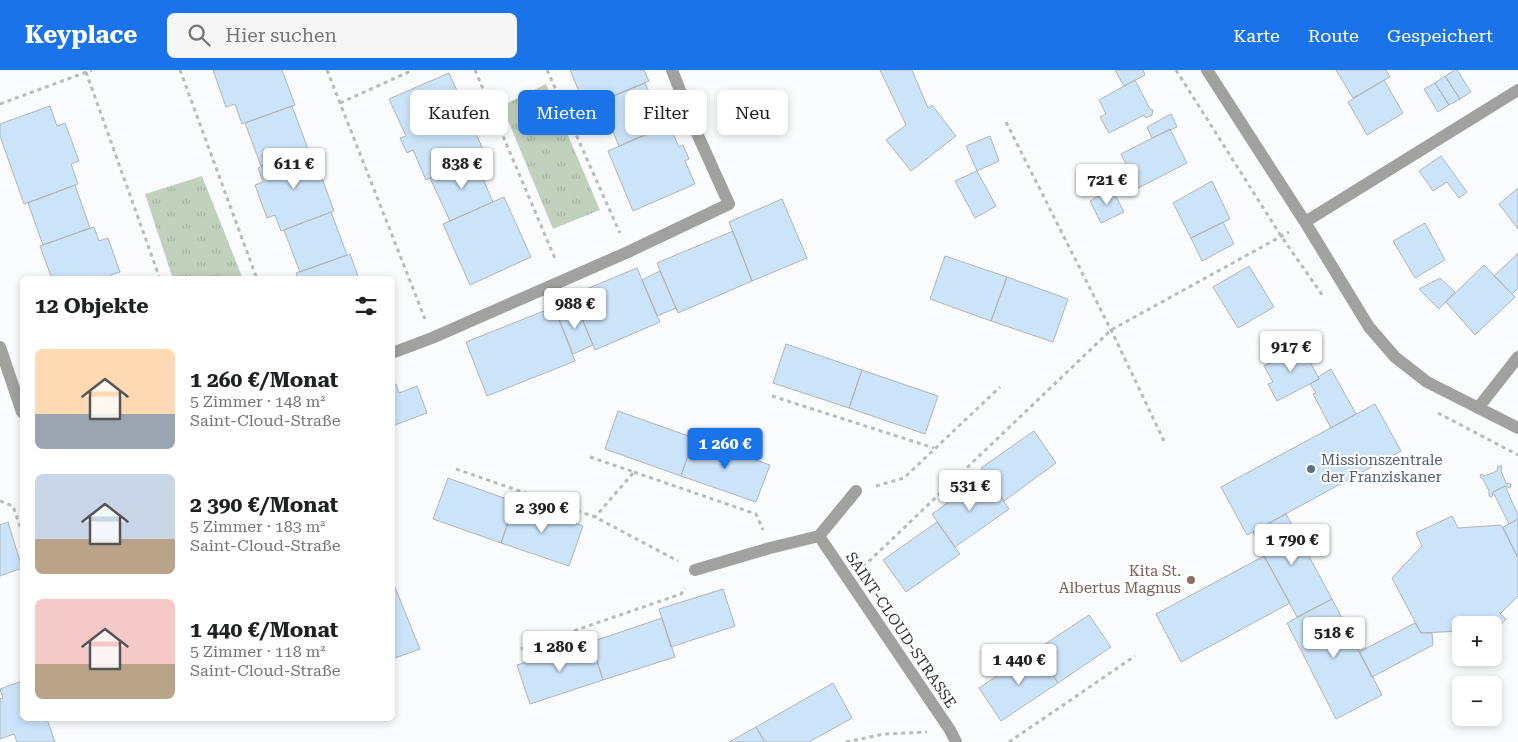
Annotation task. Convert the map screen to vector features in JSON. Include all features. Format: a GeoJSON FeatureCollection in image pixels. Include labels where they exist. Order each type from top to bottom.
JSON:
{"type":"FeatureCollection","features":[{"type":"Feature","properties":{"kind":"street"},"geometry":{"type":"LineString","coordinates":[[395,352],[432,338],[628,252],[729,204],[672,70]]}},
{"type":"Feature","properties":{"kind":"street"},"geometry":{"type":"LineString","coordinates":[[1207,70],[1305,222],[1369,327],[1395,357],[1427,382],[1518,428]]}},
{"type":"Feature","properties":{"kind":"street"},"geometry":{"type":"LineString","coordinates":[[1305,222],[1518,90]]}},
{"type":"Feature","properties":{"kind":"street"},"geometry":{"type":"LineString","coordinates":[[0,347],[20,406]]}},
{"type":"Feature","properties":{"kind":"street"},"geometry":{"type":"LineString","coordinates":[[1478,408],[1518,357]]}},
{"type":"Feature","properties":{"kind":"street"},"geometry":{"type":"LineString","coordinates":[[695,570],[818,536],[856,491]]}},
{"type":"Feature","properties":{"kind":"street","name":"SAINT-CLOUD-STRASSE"},"geometry":{"type":"LineString","coordinates":[[818,536],[950,730],[956,742]]}},
{"type":"Feature","properties":{"kind":"path"},"geometry":{"type":"LineString","coordinates":[[0,104],[92,70]]}},
{"type":"Feature","properties":{"kind":"path"},"geometry":{"type":"LineString","coordinates":[[180,70],[256,276]]}},
{"type":"Feature","properties":{"kind":"path"},"geometry":{"type":"LineString","coordinates":[[327,70],[432,338]]}},
{"type":"Feature","properties":{"kind":"path"},"geometry":{"type":"LineString","coordinates":[[340,102],[413,70]]}},
{"type":"Feature","properties":{"kind":"path"},"geometry":{"type":"LineString","coordinates":[[475,70],[564,280]]}},
{"type":"Feature","properties":{"kind":"path"},"geometry":{"type":"LineString","coordinates":[[548,70],[628,252]]}},
{"type":"Feature","properties":{"kind":"path"},"geometry":{"type":"LineString","coordinates":[[86,72],[159,276]]}},
{"type":"Feature","properties":{"kind":"path"},"geometry":{"type":"LineString","coordinates":[[1006,122],[1164,440]]}},
{"type":"Feature","properties":{"kind":"path"},"geometry":{"type":"LineString","coordinates":[[848,581],[1111,330],[1305,222]]}},
{"type":"Feature","properties":{"kind":"path"},"geometry":{"type":"LineString","coordinates":[[856,491],[904,478],[1000,387]]}},
{"type":"Feature","properties":{"kind":"path"},"geometry":{"type":"LineString","coordinates":[[772,396],[934,448]]}},
{"type":"Feature","properties":{"kind":"path"},"geometry":{"type":"LineString","coordinates":[[590,458],[756,514],[770,548]]}},
{"type":"Feature","properties":{"kind":"path"},"geometry":{"type":"LineString","coordinates":[[456,469],[596,518],[695,570],[682,594],[521,649]]}},
{"type":"Feature","properties":{"kind":"path"},"geometry":{"type":"LineString","coordinates":[[596,518],[634,472]]}},
{"type":"Feature","properties":{"kind":"path"},"geometry":{"type":"LineString","coordinates":[[0,501],[13,506],[20,526]]}},
{"type":"Feature","properties":{"kind":"path"},"geometry":{"type":"LineString","coordinates":[[1009,742],[1135,656]]}},
{"type":"Feature","properties":{"kind":"path"},"geometry":{"type":"LineString","coordinates":[[846,742],[884,734],[950,730]]}},
{"type":"Feature","properties":{"kind":"green space"},"geometry":{"type":"Polygon","coordinates":[[[546,84],[549,90],[534,90],[546,84]]]}},
{"type":"Feature","properties":{"kind":"green space"},"geometry":{"type":"Polygon","coordinates":[[[518,98],[518,135],[568,135],[600,210],[553,229],[508,120],[508,103],[518,98]]]}},
{"type":"Feature","properties":{"kind":"green space"},"geometry":{"type":"Polygon","coordinates":[[[202,176],[242,276],[172,276],[145,194],[202,176]]]}},
{"type":"Feature","properties":{"kind":"building"},"geometry":{"type":"Polygon","coordinates":[[[213,70],[282,70],[295,105],[242,124],[235,104],[226,107],[213,70]]]}},
{"type":"Feature","properties":{"kind":"building"},"geometry":{"type":"Polygon","coordinates":[[[570,70],[644,70],[649,81],[615,96],[615,90],[578,90],[570,70]]]}},
{"type":"Feature","properties":{"kind":"building"},"geometry":{"type":"Polygon","coordinates":[[[880,70],[912,70],[928,108],[932,105],[956,136],[911,171],[886,140],[906,125],[880,70]]]}},
{"type":"Feature","properties":{"kind":"building"},"geometry":{"type":"Polygon","coordinates":[[[1115,70],[1143,70],[1145,75],[1124,86],[1115,70]]]}},
{"type":"Feature","properties":{"kind":"building"},"geometry":{"type":"Polygon","coordinates":[[[1336,70],[1386,70],[1390,77],[1353,98],[1336,70]]]}},
{"type":"Feature","properties":{"kind":"building"},"geometry":{"type":"Polygon","coordinates":[[[1457,70],[1471,92],[1460,99],[1445,76],[1457,70]]]}},
{"type":"Feature","properties":{"kind":"building"},"geometry":{"type":"Polygon","coordinates":[[[449,73],[457,90],[410,90],[410,135],[477,135],[485,154],[426,180],[413,150],[407,153],[400,138],[406,136],[389,99],[449,73]]]}},
{"type":"Feature","properties":{"kind":"building"},"geometry":{"type":"Polygon","coordinates":[[[1445,76],[1460,99],[1449,105],[1435,83],[1445,76]]]}},
{"type":"Feature","properties":{"kind":"building"},"geometry":{"type":"Polygon","coordinates":[[[1135,80],[1150,109],[1153,110],[1152,115],[1146,118],[1144,115],[1109,133],[1100,117],[1106,114],[1099,100],[1135,80]]]}},
{"type":"Feature","properties":{"kind":"building"},"geometry":{"type":"Polygon","coordinates":[[[1384,80],[1403,113],[1367,135],[1348,102],[1384,80]]]}},
{"type":"Feature","properties":{"kind":"building"},"geometry":{"type":"Polygon","coordinates":[[[645,83],[648,90],[628,90],[645,83]]]}},
{"type":"Feature","properties":{"kind":"building"},"geometry":{"type":"Polygon","coordinates":[[[1435,83],[1449,105],[1438,112],[1424,89],[1435,83]]]}},
{"type":"Feature","properties":{"kind":"building"},"geometry":{"type":"Polygon","coordinates":[[[625,91],[625,135],[644,135],[619,146],[614,135],[615,95],[625,91]]]}},
{"type":"Feature","properties":{"kind":"building"},"geometry":{"type":"Polygon","coordinates":[[[50,106],[57,126],[65,123],[79,161],[71,164],[78,184],[24,204],[0,136],[0,124],[50,106]]]}},
{"type":"Feature","properties":{"kind":"building"},"geometry":{"type":"Polygon","coordinates":[[[292,106],[308,149],[261,166],[245,123],[292,106]]]}},
{"type":"Feature","properties":{"kind":"building"},"geometry":{"type":"Polygon","coordinates":[[[1171,114],[1177,127],[1152,138],[1147,127],[1171,114]]]}},
{"type":"Feature","properties":{"kind":"building"},"geometry":{"type":"Polygon","coordinates":[[[1170,129],[1187,163],[1138,188],[1121,154],[1170,129]]]}},
{"type":"Feature","properties":{"kind":"building"},"geometry":{"type":"Polygon","coordinates":[[[646,135],[674,135],[679,147],[683,145],[689,159],[685,161],[695,184],[633,211],[608,151],[646,135]]]}},
{"type":"Feature","properties":{"kind":"building"},"geometry":{"type":"Polygon","coordinates":[[[990,136],[999,161],[977,171],[966,146],[990,136]]]}},
{"type":"Feature","properties":{"kind":"building"},"geometry":{"type":"Polygon","coordinates":[[[311,148],[334,211],[281,231],[275,215],[267,218],[255,185],[263,182],[258,168],[311,148]]]}},
{"type":"Feature","properties":{"kind":"building"},"geometry":{"type":"Polygon","coordinates":[[[1441,156],[1467,192],[1459,198],[1447,182],[1433,191],[1419,171],[1441,156]]]}},
{"type":"Feature","properties":{"kind":"building"},"geometry":{"type":"Polygon","coordinates":[[[474,159],[493,202],[450,221],[430,178],[474,159]]]}},
{"type":"Feature","properties":{"kind":"building"},"geometry":{"type":"Polygon","coordinates":[[[977,171],[996,206],[975,218],[955,181],[977,171]]]}},
{"type":"Feature","properties":{"kind":"building"},"geometry":{"type":"Polygon","coordinates":[[[1212,181],[1230,219],[1191,238],[1173,203],[1212,181]]]}},
{"type":"Feature","properties":{"kind":"building"},"geometry":{"type":"Polygon","coordinates":[[[75,185],[90,228],[43,245],[28,203],[75,185]]]}},
{"type":"Feature","properties":{"kind":"building"},"geometry":{"type":"Polygon","coordinates":[[[1518,188],[1518,229],[1499,204],[1518,188]]]}},
{"type":"Feature","properties":{"kind":"building"},"geometry":{"type":"Polygon","coordinates":[[[1112,189],[1124,212],[1101,223],[1090,201],[1112,189]]]}},
{"type":"Feature","properties":{"kind":"building"},"geometry":{"type":"Polygon","coordinates":[[[504,197],[531,257],[470,285],[443,224],[504,197]]]}},
{"type":"Feature","properties":{"kind":"building"},"geometry":{"type":"Polygon","coordinates":[[[782,199],[807,258],[752,281],[729,222],[782,199]]]}},
{"type":"Feature","properties":{"kind":"building"},"geometry":{"type":"Polygon","coordinates":[[[331,212],[347,255],[300,272],[284,230],[331,212]]]}},
{"type":"Feature","properties":{"kind":"building"},"geometry":{"type":"Polygon","coordinates":[[[1223,222],[1234,244],[1202,261],[1191,238],[1223,222]]]}},
{"type":"Feature","properties":{"kind":"building"},"geometry":{"type":"Polygon","coordinates":[[[1425,223],[1445,260],[1415,278],[1393,241],[1425,223]]]}},
{"type":"Feature","properties":{"kind":"building"},"geometry":{"type":"Polygon","coordinates":[[[94,227],[99,241],[108,238],[120,272],[111,276],[51,276],[40,246],[94,227]]]}},
{"type":"Feature","properties":{"kind":"building"},"geometry":{"type":"Polygon","coordinates":[[[733,231],[752,281],[678,313],[657,263],[733,231]]]}},
{"type":"Feature","properties":{"kind":"building"},"geometry":{"type":"Polygon","coordinates":[[[1518,253],[1518,288],[1512,294],[1494,276],[1518,253]]]}},
{"type":"Feature","properties":{"kind":"building"},"geometry":{"type":"Polygon","coordinates":[[[350,254],[358,276],[297,276],[296,273],[350,254]]]}},
{"type":"Feature","properties":{"kind":"building"},"geometry":{"type":"Polygon","coordinates":[[[945,256],[1007,277],[991,321],[930,299],[945,256]]]}},
{"type":"Feature","properties":{"kind":"building"},"geometry":{"type":"Polygon","coordinates":[[[1484,265],[1515,297],[1475,335],[1446,302],[1484,265]]]}},
{"type":"Feature","properties":{"kind":"building"},"geometry":{"type":"Polygon","coordinates":[[[1249,266],[1274,307],[1238,328],[1213,287],[1249,266]]]}},
{"type":"Feature","properties":{"kind":"building"},"geometry":{"type":"Polygon","coordinates":[[[637,268],[660,322],[595,350],[572,295],[637,268]]]}},
{"type":"Feature","properties":{"kind":"building"},"geometry":{"type":"Polygon","coordinates":[[[660,271],[676,308],[657,316],[642,280],[660,271]]]}},
{"type":"Feature","properties":{"kind":"building"},"geometry":{"type":"Polygon","coordinates":[[[1007,277],[1068,299],[1053,342],[991,321],[1007,277]]]}},
{"type":"Feature","properties":{"kind":"building"},"geometry":{"type":"Polygon","coordinates":[[[1440,278],[1455,292],[1439,309],[1419,289],[1440,278]]]}},
{"type":"Feature","properties":{"kind":"building"},"geometry":{"type":"Polygon","coordinates":[[[577,306],[593,345],[573,354],[557,314],[577,306]]]}},
{"type":"Feature","properties":{"kind":"building"},"geometry":{"type":"Polygon","coordinates":[[[554,307],[575,361],[487,396],[466,342],[554,307]]]}},
{"type":"Feature","properties":{"kind":"building"},"geometry":{"type":"Polygon","coordinates":[[[786,344],[862,370],[849,408],[773,383],[786,344]]]}},
{"type":"Feature","properties":{"kind":"building"},"geometry":{"type":"Polygon","coordinates":[[[1302,346],[1319,379],[1277,401],[1268,384],[1273,382],[1264,366],[1302,346]]]}},
{"type":"Feature","properties":{"kind":"building"},"geometry":{"type":"Polygon","coordinates":[[[1331,369],[1356,414],[1331,428],[1313,394],[1316,393],[1310,384],[1331,369]]]}},
{"type":"Feature","properties":{"kind":"building"},"geometry":{"type":"Polygon","coordinates":[[[862,370],[938,396],[925,434],[849,408],[862,370]]]}},
{"type":"Feature","properties":{"kind":"building"},"geometry":{"type":"Polygon","coordinates":[[[395,384],[399,393],[417,386],[427,413],[395,425],[395,384]]]}},
{"type":"Feature","properties":{"kind":"building","name":"Missionszentrale der Franziskaner"},"geometry":{"type":"Polygon","coordinates":[[[1375,404],[1401,451],[1247,535],[1221,487],[1375,404]]]}},
{"type":"Feature","properties":{"kind":"building"},"geometry":{"type":"Polygon","coordinates":[[[618,411],[694,438],[681,476],[605,449],[618,411]]]}},
{"type":"Feature","properties":{"kind":"building"},"geometry":{"type":"Polygon","coordinates":[[[1034,431],[1056,463],[1004,501],[981,468],[1034,431]]]}},
{"type":"Feature","properties":{"kind":"building"},"geometry":{"type":"Polygon","coordinates":[[[694,438],[770,465],[756,502],[681,476],[694,438]]]}},
{"type":"Feature","properties":{"kind":"building"},"geometry":{"type":"Polygon","coordinates":[[[1498,466],[1502,466],[1501,471],[1506,483],[1511,484],[1510,488],[1505,486],[1493,492],[1492,497],[1489,496],[1489,491],[1480,477],[1481,474],[1485,476],[1497,471],[1498,466]]]}},
{"type":"Feature","properties":{"kind":"building"},"geometry":{"type":"Polygon","coordinates":[[[986,476],[1009,509],[955,547],[932,514],[986,476]]]}},
{"type":"Feature","properties":{"kind":"building"},"geometry":{"type":"Polygon","coordinates":[[[448,478],[515,502],[501,543],[433,519],[448,478]]]}},
{"type":"Feature","properties":{"kind":"building"},"geometry":{"type":"Polygon","coordinates":[[[1505,486],[1518,515],[1518,519],[1509,524],[1493,492],[1505,486]]]}},
{"type":"Feature","properties":{"kind":"building"},"geometry":{"type":"Polygon","coordinates":[[[515,502],[583,526],[569,566],[501,543],[515,502]]]}},
{"type":"Feature","properties":{"kind":"building"},"geometry":{"type":"Polygon","coordinates":[[[1286,514],[1332,599],[1297,617],[1253,532],[1286,514]]]}},
{"type":"Feature","properties":{"kind":"building"},"geometry":{"type":"Polygon","coordinates":[[[1452,516],[1458,528],[1501,525],[1518,558],[1518,596],[1500,614],[1506,619],[1502,624],[1502,616],[1452,616],[1452,631],[1421,633],[1392,578],[1422,546],[1416,533],[1452,516]]]}},
{"type":"Feature","properties":{"kind":"building"},"geometry":{"type":"Polygon","coordinates":[[[1518,519],[1518,558],[1503,527],[1518,519]]]}},
{"type":"Feature","properties":{"kind":"building"},"geometry":{"type":"Polygon","coordinates":[[[8,522],[20,561],[20,569],[0,576],[0,525],[8,522]]]}},
{"type":"Feature","properties":{"kind":"building"},"geometry":{"type":"Polygon","coordinates":[[[937,522],[960,554],[906,592],[883,560],[937,522]]]}},
{"type":"Feature","properties":{"kind":"building"},"geometry":{"type":"Polygon","coordinates":[[[1264,556],[1290,603],[1181,662],[1156,614],[1264,556]]]}},
{"type":"Feature","properties":{"kind":"building"},"geometry":{"type":"Polygon","coordinates":[[[395,587],[420,649],[395,658],[395,587]]]}},
{"type":"Feature","properties":{"kind":"building"},"geometry":{"type":"Polygon","coordinates":[[[723,589],[735,626],[671,647],[659,609],[723,589]]]}},
{"type":"Feature","properties":{"kind":"building"},"geometry":{"type":"Polygon","coordinates":[[[1332,599],[1382,695],[1336,719],[1287,623],[1332,599]]]}},
{"type":"Feature","properties":{"kind":"building"},"geometry":{"type":"Polygon","coordinates":[[[1089,615],[1111,647],[1058,683],[1036,650],[1089,615]]]}},
{"type":"Feature","properties":{"kind":"building"},"geometry":{"type":"Polygon","coordinates":[[[662,618],[675,657],[603,680],[591,642],[662,618]]]}},
{"type":"Feature","properties":{"kind":"building"},"geometry":{"type":"Polygon","coordinates":[[[1415,623],[1421,633],[1432,633],[1433,645],[1372,677],[1359,652],[1415,623]]]}},
{"type":"Feature","properties":{"kind":"building"},"geometry":{"type":"Polygon","coordinates":[[[591,642],[603,680],[530,704],[517,665],[591,642]]]}},
{"type":"Feature","properties":{"kind":"building"},"geometry":{"type":"Polygon","coordinates":[[[1036,650],[1058,683],[1001,721],[979,688],[1036,650]]]}},
{"type":"Feature","properties":{"kind":"building"},"geometry":{"type":"Polygon","coordinates":[[[20,682],[20,721],[48,721],[55,742],[17,742],[14,734],[0,739],[0,699],[3,698],[0,689],[20,682]]]}},
{"type":"Feature","properties":{"kind":"building"},"geometry":{"type":"Polygon","coordinates":[[[833,683],[852,718],[809,742],[765,742],[756,727],[833,683]]]}},
{"type":"Feature","properties":{"kind":"building"},"geometry":{"type":"Polygon","coordinates":[[[756,727],[765,742],[729,742],[756,727]]]}},
{"type":"Feature","properties":{"kind":"place","name":"Missionszentrale der Franziskaner"},"geometry":{"type":"Point","coordinates":[1311,469]}},
{"type":"Feature","properties":{"kind":"place","name":"Kita St. Albertus Magnus"},"geometry":{"type":"Point","coordinates":[1191,580]}}]}
